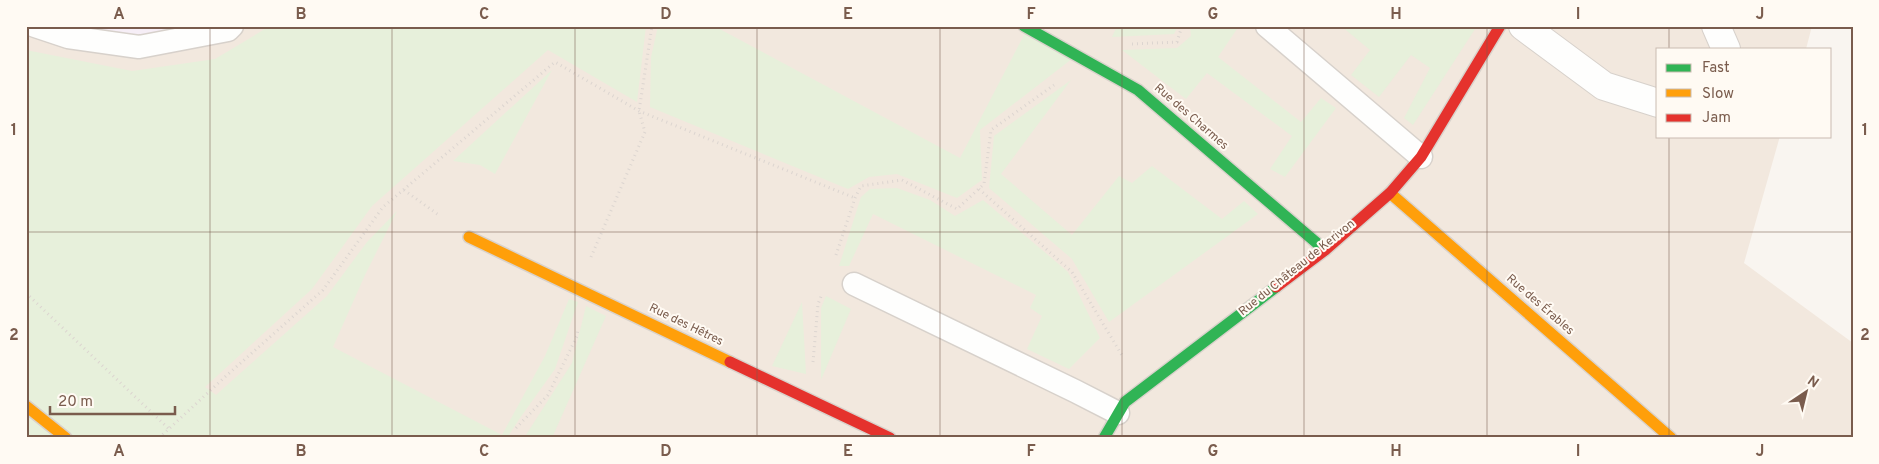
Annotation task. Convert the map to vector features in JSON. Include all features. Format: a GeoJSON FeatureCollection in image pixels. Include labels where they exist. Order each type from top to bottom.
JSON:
{"type":"FeatureCollection","features":[{"type":"Feature","properties":{"kind":"street","name":"Rue des Charmes"},"geometry":{"type":"LineString","coordinates":[[1024,26],[1138,90],[1325,250]]}},
{"type":"Feature","properties":{"kind":"street","name":"Rue du Château de Kerivon"},"geometry":{"type":"LineString","coordinates":[[1104,438],[1125,402],[1325,250],[1390,193],[1421,157],[1500,26]]}},
{"type":"Feature","properties":{"kind":"street"},"geometry":{"type":"LineString","coordinates":[[1523,26],[1604,86],[1656,102]]}},
{"type":"Feature","properties":{"kind":"street"},"geometry":{"type":"LineString","coordinates":[[1716,26],[1726,48]]}},
{"type":"Feature","properties":{"kind":"street","name":"Rue des Érables"},"geometry":{"type":"LineString","coordinates":[[1390,193],[1671,438]]}},
{"type":"Feature","properties":{"kind":"street","name":"Rue des Hêtres"},"geometry":{"type":"LineString","coordinates":[[469,237],[890,438]]}},
{"type":"Feature","properties":{"kind":"street"},"geometry":{"type":"LineString","coordinates":[[26,406],[66,438]]}},
{"type":"Feature","properties":{"kind":"lane"},"geometry":{"type":"LineString","coordinates":[[35,26],[68,37],[138,47],[228,30],[232,26]]}},
{"type":"Feature","properties":{"kind":"lane"},"geometry":{"type":"LineString","coordinates":[[1267,26],[1421,157]]}},
{"type":"Feature","properties":{"kind":"lane"},"geometry":{"type":"LineString","coordinates":[[854,284],[1118,413]]}},
{"type":"Feature","properties":{"kind":"path"},"geometry":{"type":"LineString","coordinates":[[516,428],[548,395],[577,336],[588,263],[645,132],[639,110],[652,26]]}},
{"type":"Feature","properties":{"kind":"path"},"geometry":{"type":"LineString","coordinates":[[834,262],[855,198],[861,186],[902,180],[957,209],[984,184],[991,130],[1088,62],[1123,44],[1177,42],[1182,26]]}},
{"type":"Feature","properties":{"kind":"path"},"geometry":{"type":"LineString","coordinates":[[979,189],[1072,272],[1142,388]]}},
{"type":"Feature","properties":{"kind":"path"},"geometry":{"type":"LineString","coordinates":[[404,190],[469,237]]}},
{"type":"Feature","properties":{"kind":"path"},"geometry":{"type":"LineString","coordinates":[[810,400],[818,304],[824,288]]}},
{"type":"Feature","properties":{"kind":"path"},"geometry":{"type":"LineString","coordinates":[[26,293],[169,429]]}},
{"type":"Feature","properties":{"kind":"shaded area"},"geometry":{"type":"Polygon","coordinates":[[[26,26],[1812,26],[1806,48],[1656,48],[1656,138],[1779,138],[1744,263],[1853,343],[1853,438],[277,438],[37,271],[26,283],[26,26]]]}},
{"type":"Feature","properties":{"kind":"shaded area"},"geometry":{"type":"Polygon","coordinates":[[[94,26],[187,26],[139,47],[94,26]]]}},
{"type":"Feature","properties":{"kind":"green space"},"geometry":{"type":"Polygon","coordinates":[[[270,26],[646,26],[637,102],[548,50],[372,206],[312,289],[205,387],[216,395],[327,296],[367,242],[397,211],[365,275],[333,347],[502,435],[545,356],[569,299],[578,302],[555,369],[507,438],[26,438],[26,283],[29,280],[26,276],[26,50],[132,71],[215,59],[270,26]]]}},
{"type":"Feature","properties":{"kind":"green space"},"geometry":{"type":"Polygon","coordinates":[[[658,26],[714,26],[960,158],[1025,33],[1073,58],[980,130],[982,180],[957,198],[897,174],[869,177],[848,189],[650,107],[651,57],[658,26]]]}},
{"type":"Feature","properties":{"kind":"green space"},"geometry":{"type":"Polygon","coordinates":[[[1117,26],[1178,26],[1174,34],[1112,37],[1117,26]]]}},
{"type":"Feature","properties":{"kind":"green space"},"geometry":{"type":"Polygon","coordinates":[[[1190,26],[1234,26],[1237,29],[1218,57],[1301,122],[1321,98],[1336,108],[1285,177],[1270,169],[1292,136],[1207,73],[1186,99],[1122,50],[1177,48],[1191,36],[1190,26]]]}},
{"type":"Feature","properties":{"kind":"green space"},"geometry":{"type":"Polygon","coordinates":[[[1341,26],[1477,26],[1413,125],[1404,118],[1430,68],[1411,55],[1379,97],[1351,75],[1370,50],[1341,26]]]}},
{"type":"Feature","properties":{"kind":"green space"},"geometry":{"type":"Polygon","coordinates":[[[552,70],[495,174],[480,165],[453,161],[552,70]]]}},
{"type":"Feature","properties":{"kind":"green space"},"geometry":{"type":"Polygon","coordinates":[[[1071,80],[1001,174],[1072,235],[1119,176],[1132,183],[1152,166],[1222,219],[1244,201],[1258,214],[1109,322],[1072,259],[989,188],[994,136],[1071,80]]]}},
{"type":"Feature","properties":{"kind":"green space"},"geometry":{"type":"Polygon","coordinates":[[[897,188],[930,200],[955,216],[983,200],[1068,272],[1100,338],[1069,369],[1027,349],[1042,316],[1030,308],[1036,295],[873,214],[849,266],[839,266],[861,197],[870,189],[897,188]]]}},
{"type":"Feature","properties":{"kind":"green space"},"geometry":{"type":"Polygon","coordinates":[[[826,296],[851,309],[821,380],[821,308],[826,296]]]}},
{"type":"Feature","properties":{"kind":"green space"},"geometry":{"type":"Polygon","coordinates":[[[802,302],[806,374],[772,366],[802,302]]]}},
{"type":"Feature","properties":{"kind":"green space"},"geometry":{"type":"Polygon","coordinates":[[[586,306],[606,316],[552,438],[524,438],[572,363],[586,306]]]}},
{"type":"Feature","properties":{"kind":"traffic: fast"},"geometry":{"type":"LineString","coordinates":[[1024,26],[1138,90],[1325,250]]}},
{"type":"Feature","properties":{"kind":"traffic: fast"},"geometry":{"type":"LineString","coordinates":[[1104,438],[1125,402],[1276,287]]}},
{"type":"Feature","properties":{"kind":"traffic: slow"},"geometry":{"type":"LineString","coordinates":[[1390,193],[1671,438]]}},
{"type":"Feature","properties":{"kind":"traffic: slow"},"geometry":{"type":"LineString","coordinates":[[469,237],[730,362]]}},
{"type":"Feature","properties":{"kind":"traffic: slow"},"geometry":{"type":"LineString","coordinates":[[26,406],[66,438]]}},
{"type":"Feature","properties":{"kind":"traffic: jam"},"geometry":{"type":"LineString","coordinates":[[1276,287],[1325,250],[1390,193],[1421,157],[1500,26]]}},
{"type":"Feature","properties":{"kind":"traffic: jam"},"geometry":{"type":"LineString","coordinates":[[730,362],[890,438]]}}]}
